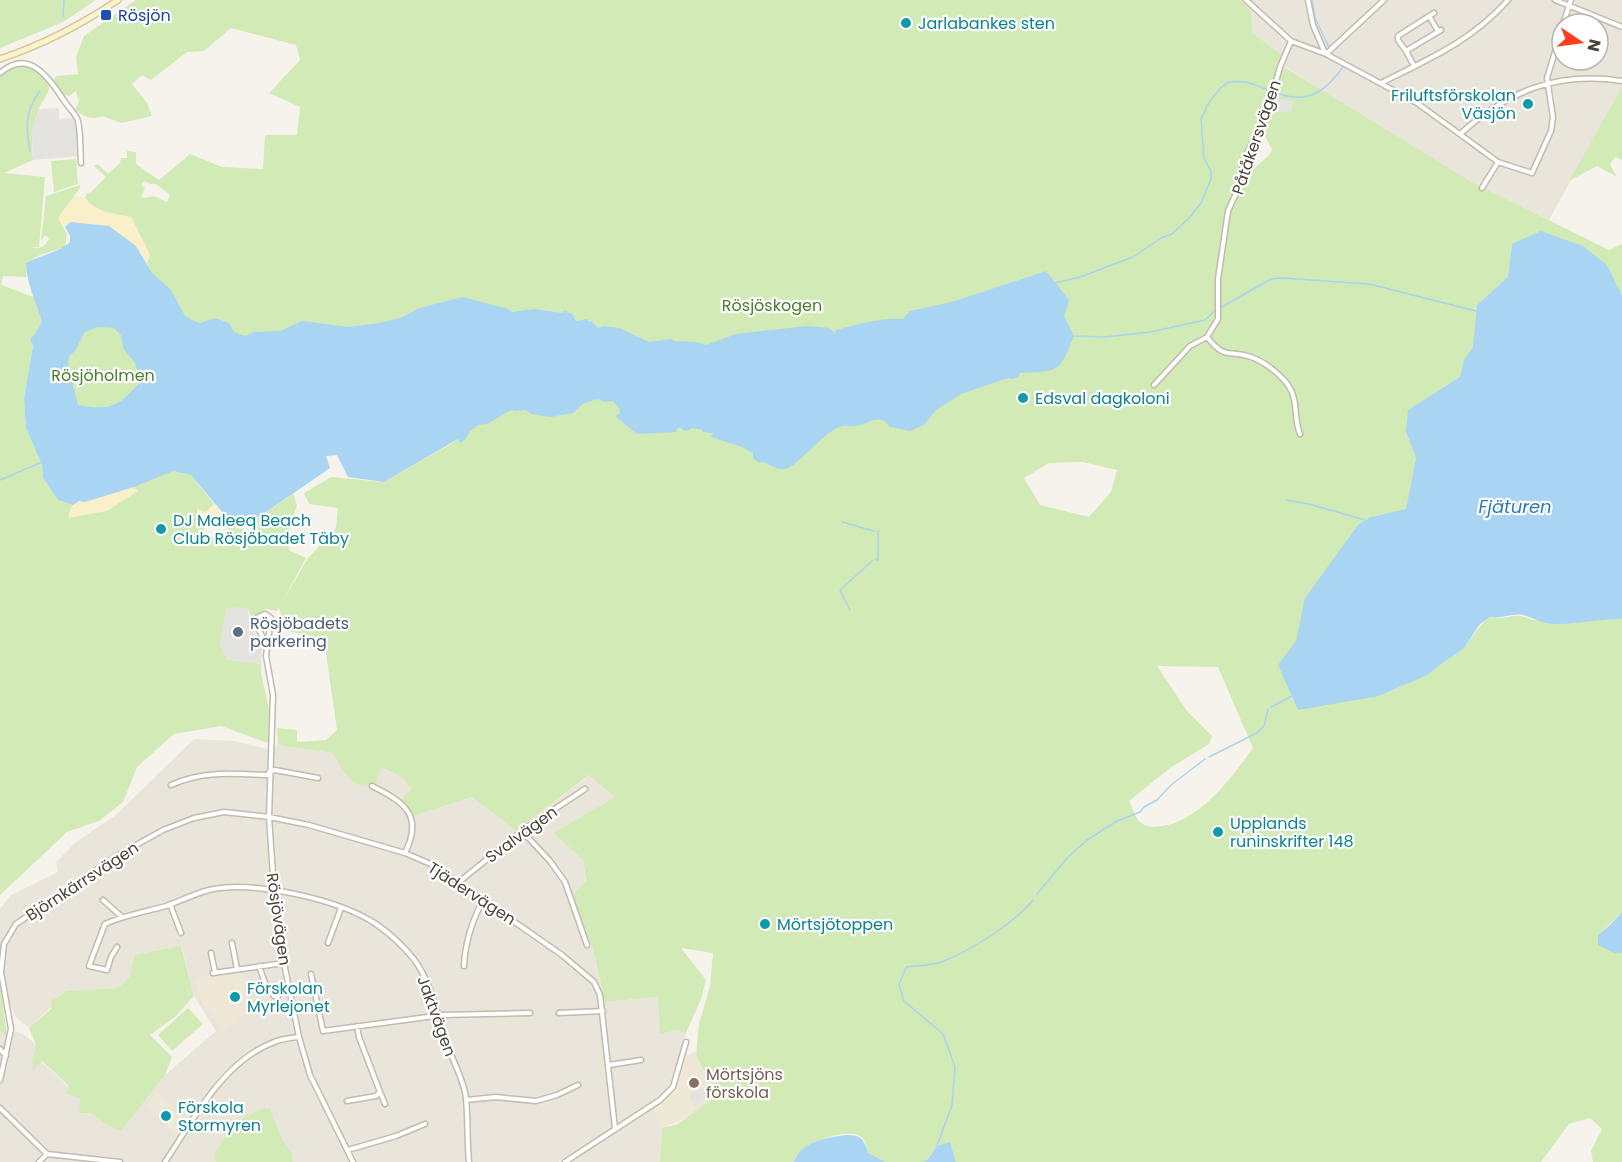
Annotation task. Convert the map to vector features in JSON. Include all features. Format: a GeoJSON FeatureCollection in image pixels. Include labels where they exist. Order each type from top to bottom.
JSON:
{"type":"FeatureCollection","features":[{"type":"Feature","properties":{"kind":"main road"},"geometry":{"type":"LineString","coordinates":[[0,59],[71,29],[118,0]]}},
{"type":"Feature","properties":{"kind":"street"},"geometry":{"type":"LineString","coordinates":[[1246,0],[1291,41],[1326,54],[1417,103],[1498,162],[1532,173],[1551,131],[1553,117],[1548,83],[1550,69]]}},
{"type":"Feature","properties":{"kind":"street"},"geometry":{"type":"LineString","coordinates":[[1308,0],[1313,25],[1326,54]]}},
{"type":"Feature","properties":{"kind":"street"},"geometry":{"type":"LineString","coordinates":[[1326,54],[1384,0]]}},
{"type":"Feature","properties":{"kind":"street"},"geometry":{"type":"LineString","coordinates":[[1381,83],[1447,50],[1479,29],[1508,0]]}},
{"type":"Feature","properties":{"kind":"street"},"geometry":{"type":"LineString","coordinates":[[1556,0],[1622,27]]}},
{"type":"Feature","properties":{"kind":"street"},"geometry":{"type":"LineString","coordinates":[[1567,12],[1571,0]]}},
{"type":"Feature","properties":{"kind":"street"},"geometry":{"type":"LineString","coordinates":[[1414,66],[1398,40],[1398,36],[1434,13]]}},
{"type":"Feature","properties":{"kind":"street"},"geometry":{"type":"LineString","coordinates":[[1406,51],[1439,30],[1429,16]]}},
{"type":"Feature","properties":{"kind":"street","name":"Påtåkersvägen"},"geometry":{"type":"LineString","coordinates":[[1207,337],[1219,315],[1218,279],[1228,211],[1238,189],[1244,160],[1265,121],[1280,67],[1291,41]]}},
{"type":"Feature","properties":{"kind":"street"},"geometry":{"type":"LineString","coordinates":[[0,73],[12,64],[19,63],[36,67],[48,77],[78,120],[81,163]]}},
{"type":"Feature","properties":{"kind":"street"},"geometry":{"type":"LineString","coordinates":[[1460,134],[1504,101],[1548,83],[1592,78],[1622,81]]}},
{"type":"Feature","properties":{"kind":"street"},"geometry":{"type":"LineString","coordinates":[[1482,188],[1498,162]]}},
{"type":"Feature","properties":{"kind":"street"},"geometry":{"type":"LineString","coordinates":[[1154,385],[1190,346],[1207,337],[1215,347],[1228,355],[1250,357],[1279,375],[1294,395],[1296,425],[1300,434]]}},
{"type":"Feature","properties":{"kind":"street","name":"Rösjövägen"},"geometry":{"type":"LineString","coordinates":[[266,644],[257,626],[258,617],[261,614],[266,614],[271,618],[266,644],[273,695],[269,817],[274,890],[284,963],[299,1037],[310,1075],[353,1162]]}},
{"type":"Feature","properties":{"kind":"street"},"geometry":{"type":"LineString","coordinates":[[171,785],[191,777],[269,774],[274,771],[318,778]]}},
{"type":"Feature","properties":{"kind":"street"},"geometry":{"type":"LineString","coordinates":[[372,786],[407,808],[413,825],[413,838],[405,853]]}},
{"type":"Feature","properties":{"kind":"street","name":"Svalvägen"},"geometry":{"type":"LineString","coordinates":[[459,882],[522,831],[585,789]]}},
{"type":"Feature","properties":{"kind":"street","name":"Björnkärrsvägen"},"geometry":{"type":"LineString","coordinates":[[0,1080],[11,1029],[1,972],[4,944],[16,924],[120,854],[163,830],[194,818],[224,812],[269,817]]}},
{"type":"Feature","properties":{"kind":"street","name":"Tjädervägen"},"geometry":{"type":"LineString","coordinates":[[269,817],[318,828],[405,853],[433,865],[562,955],[594,982],[600,995],[603,1011],[615,1128]]}},
{"type":"Feature","properties":{"kind":"street"},"geometry":{"type":"LineString","coordinates":[[522,831],[550,861],[564,881],[587,945]]}},
{"type":"Feature","properties":{"kind":"street","name":"Jaktvägen"},"geometry":{"type":"LineString","coordinates":[[117,947],[107,970],[89,966],[105,924],[210,890],[244,888],[274,890],[305,896],[341,908],[376,924],[413,958],[427,980],[437,1016],[463,1087],[466,1100],[469,1162]]}},
{"type":"Feature","properties":{"kind":"street"},"geometry":{"type":"LineString","coordinates":[[103,900],[122,917]]}},
{"type":"Feature","properties":{"kind":"street"},"geometry":{"type":"LineString","coordinates":[[464,966],[471,923],[483,900]]}},
{"type":"Feature","properties":{"kind":"street"},"geometry":{"type":"LineString","coordinates":[[170,904],[181,933]]}},
{"type":"Feature","properties":{"kind":"street"},"geometry":{"type":"LineString","coordinates":[[328,943],[341,908]]}},
{"type":"Feature","properties":{"kind":"street"},"geometry":{"type":"LineString","coordinates":[[232,943],[237,969]]}},
{"type":"Feature","properties":{"kind":"street"},"geometry":{"type":"LineString","coordinates":[[211,953],[214,973],[284,963]]}},
{"type":"Feature","properties":{"kind":"street"},"geometry":{"type":"LineString","coordinates":[[259,966],[265,983],[274,996],[278,996]]}},
{"type":"Feature","properties":{"kind":"street"},"geometry":{"type":"LineString","coordinates":[[311,974],[323,1031],[437,1016],[530,1013]]}},
{"type":"Feature","properties":{"kind":"street"},"geometry":{"type":"LineString","coordinates":[[559,1013],[603,1011]]}},
{"type":"Feature","properties":{"kind":"street"},"geometry":{"type":"LineString","coordinates":[[357,1026],[385,1104]]}},
{"type":"Feature","properties":{"kind":"street"},"geometry":{"type":"LineString","coordinates":[[165,1162],[216,1088],[239,1062],[272,1042],[299,1037]]}},
{"type":"Feature","properties":{"kind":"street"},"geometry":{"type":"LineString","coordinates":[[568,1161],[660,1100],[674,1087],[686,1042]]}},
{"type":"Feature","properties":{"kind":"street"},"geometry":{"type":"LineString","coordinates":[[0,1049],[6,1057]]}},
{"type":"Feature","properties":{"kind":"street"},"geometry":{"type":"LineString","coordinates":[[609,1065],[641,1060]]}},
{"type":"Feature","properties":{"kind":"street"},"geometry":{"type":"LineString","coordinates":[[466,1100],[496,1097],[536,1101],[557,1095],[578,1085]]}},
{"type":"Feature","properties":{"kind":"street"},"geometry":{"type":"LineString","coordinates":[[347,1101],[376,1096],[380,1092]]}},
{"type":"Feature","properties":{"kind":"street"},"geometry":{"type":"LineString","coordinates":[[0,1108],[47,1154],[120,1162]]}},
{"type":"Feature","properties":{"kind":"street"},"geometry":{"type":"LineString","coordinates":[[348,1150],[396,1136],[425,1124]]}},
{"type":"Feature","properties":{"kind":"street"},"geometry":{"type":"LineString","coordinates":[[39,1162],[47,1154]]}},
{"type":"Feature","properties":{"kind":"shaded area"},"geometry":{"type":"Polygon","coordinates":[[[1241,0],[1622,0],[1622,87],[1549,220],[1470,181],[1398,139],[1279,63],[1282,56],[1251,33],[1251,10],[1241,0]]]}},
{"type":"Feature","properties":{"kind":"shaded area"},"geometry":{"type":"Polygon","coordinates":[[[1275,97],[1293,101],[1292,111],[1273,110],[1275,97]]]}},
{"type":"Feature","properties":{"kind":"shaded area"},"geometry":{"type":"Polygon","coordinates":[[[59,108],[59,119],[75,118],[77,121],[79,156],[33,160],[32,129],[39,109],[59,108]]]}},
{"type":"Feature","properties":{"kind":"shaded area","name":"Rösjöbadets parkering"},"geometry":{"type":"Polygon","coordinates":[[[239,607],[248,609],[249,620],[262,649],[261,664],[226,659],[220,644],[226,609],[239,607]]]}},
{"type":"Feature","properties":{"kind":"shaded area"},"geometry":{"type":"Polygon","coordinates":[[[194,739],[234,741],[267,749],[278,745],[333,753],[337,760],[381,768],[403,778],[411,790],[400,800],[411,810],[413,816],[472,797],[516,831],[590,775],[615,797],[555,833],[583,860],[593,950],[605,1002],[659,997],[675,1030],[686,1033],[666,1091],[621,1123],[558,1162],[293,1162],[292,1153],[281,1137],[270,1108],[216,1162],[0,1162],[0,1031],[7,1036],[16,1031],[26,1036],[36,1045],[33,1069],[41,1061],[80,1098],[92,1113],[105,1124],[121,1130],[165,1075],[216,1031],[194,996],[182,947],[130,976],[118,988],[68,991],[29,1028],[16,1017],[0,983],[0,909],[11,895],[58,872],[56,862],[76,842],[116,815],[194,739]]]}},
{"type":"Feature","properties":{"kind":"shaded area"},"geometry":{"type":"Polygon","coordinates":[[[243,972],[251,1010],[222,1031],[201,1000],[195,979],[243,972]]]}},
{"type":"Feature","properties":{"kind":"shaded area","name":"Mörtsjöns förskola"},"geometry":{"type":"Polygon","coordinates":[[[695,1051],[715,1096],[691,1116],[662,1128],[653,1107],[677,1090],[684,1058],[695,1051]]]}},
{"type":"Feature","properties":{"kind":"shaded area"},"geometry":{"type":"Polygon","coordinates":[[[708,1086],[711,1094],[695,1107],[689,1097],[691,1093],[708,1086]]]}},
{"type":"Feature","properties":{"kind":"shaded area"},"geometry":{"type":"Polygon","coordinates":[[[157,1091],[188,1123],[178,1137],[148,1104],[157,1091]]]}},
{"type":"Feature","properties":{"kind":"shaded area"},"geometry":{"type":"Polygon","coordinates":[[[653,1107],[662,1128],[660,1162],[573,1162],[575,1158],[653,1107]]]}},
{"type":"Feature","properties":{"kind":"green space"},"geometry":{"type":"Polygon","coordinates":[[[0,0],[96,0],[63,22],[0,48],[0,0]]]}},
{"type":"Feature","properties":{"kind":"green space"},"geometry":{"type":"Polygon","coordinates":[[[136,0],[1241,0],[1251,10],[1252,33],[1283,56],[1279,64],[1470,181],[1609,250],[1622,244],[1622,296],[1619,292],[1512,244],[1508,277],[1477,305],[1476,367],[1406,432],[1416,458],[1406,510],[1373,516],[1296,641],[1379,696],[1412,681],[1452,657],[1466,645],[1490,617],[1520,616],[1532,620],[1622,619],[1622,912],[1598,935],[1614,953],[1622,953],[1622,1162],[1593,1162],[1591,1151],[1602,1129],[1590,1118],[1569,1124],[1541,1162],[956,1162],[950,1143],[932,1152],[927,1160],[922,1162],[886,1162],[868,1153],[866,1143],[860,1136],[843,1134],[813,1144],[804,1150],[794,1162],[660,1162],[662,1128],[678,1124],[716,1096],[696,1055],[699,1024],[710,986],[713,953],[681,948],[706,980],[701,999],[686,1033],[675,1030],[660,1034],[658,997],[605,1002],[593,949],[573,895],[586,881],[583,860],[554,833],[615,797],[589,775],[516,831],[472,797],[413,816],[411,810],[400,800],[411,790],[403,778],[382,768],[374,785],[360,785],[349,778],[333,753],[278,745],[277,728],[297,730],[297,742],[326,740],[337,730],[324,639],[284,630],[279,607],[308,558],[336,528],[338,508],[309,504],[304,493],[331,477],[384,482],[464,435],[78,405],[52,360],[148,266],[150,255],[131,217],[112,214],[94,206],[85,198],[87,193],[91,192],[106,177],[94,166],[98,164],[108,174],[120,163],[121,158],[127,158],[127,151],[136,152],[136,164],[159,180],[190,154],[222,167],[263,169],[265,135],[297,135],[300,107],[269,93],[300,60],[296,45],[231,28],[204,51],[187,52],[151,80],[142,75],[132,84],[147,103],[152,116],[122,123],[102,116],[91,118],[81,114],[75,110],[79,102],[76,91],[69,96],[64,95],[54,81],[56,76],[78,74],[76,57],[84,36],[136,0]],[[1266,125],[1256,140],[1247,161],[1247,167],[1255,168],[1272,150],[1263,132],[1266,125]],[[144,181],[141,185],[145,188],[141,197],[154,196],[167,202],[170,195],[156,184],[144,181]],[[1083,462],[1049,463],[1024,478],[1040,505],[1089,517],[1111,492],[1117,470],[1083,462]],[[1157,666],[1187,711],[1212,736],[1209,744],[1170,768],[1129,801],[1140,822],[1145,825],[1156,827],[1176,822],[1202,807],[1225,784],[1253,748],[1218,667],[1157,666]]]}},
{"type":"Feature","properties":{"kind":"green space"},"geometry":{"type":"Polygon","coordinates":[[[29,67],[42,74],[46,77],[49,86],[35,120],[32,140],[33,160],[4,173],[45,177],[39,247],[30,247],[37,248],[41,247],[49,239],[45,235],[41,241],[46,196],[80,185],[58,218],[67,234],[65,247],[40,255],[26,263],[26,277],[3,276],[1,285],[36,298],[42,322],[30,339],[33,346],[24,400],[26,428],[42,465],[43,478],[58,500],[73,505],[68,515],[131,496],[134,487],[173,470],[191,475],[214,504],[206,512],[197,510],[200,524],[205,523],[204,537],[232,537],[226,526],[257,532],[253,521],[293,494],[297,505],[289,531],[289,550],[306,558],[277,611],[266,609],[256,615],[253,622],[248,609],[230,608],[226,659],[261,664],[269,709],[268,743],[221,726],[174,734],[137,767],[123,802],[99,821],[67,832],[0,895],[0,74],[10,68],[29,67]]]}},
{"type":"Feature","properties":{"kind":"green space"},"geometry":{"type":"Polygon","coordinates":[[[1622,87],[1622,160],[1615,157],[1610,164],[1617,177],[1597,166],[1569,181],[1622,87]]]}},
{"type":"Feature","properties":{"kind":"green space"},"geometry":{"type":"Polygon","coordinates":[[[76,159],[78,184],[54,192],[51,161],[76,159]]]}},
{"type":"Feature","properties":{"kind":"green space"},"geometry":{"type":"Polygon","coordinates":[[[181,946],[194,996],[175,1017],[150,1035],[172,1057],[165,1075],[121,1131],[105,1124],[92,1113],[79,1113],[80,1098],[66,1094],[69,1086],[42,1061],[33,1070],[32,1063],[36,1045],[29,1028],[51,1009],[51,1001],[68,991],[118,988],[130,976],[135,955],[181,946]]]}},
{"type":"Feature","properties":{"kind":"green space"},"geometry":{"type":"Polygon","coordinates":[[[0,984],[7,1036],[0,1031],[0,984]]]}},
{"type":"Feature","properties":{"kind":"green space"},"geometry":{"type":"Polygon","coordinates":[[[188,1008],[203,1024],[172,1051],[158,1035],[188,1008]]]}},
{"type":"Feature","properties":{"kind":"green space"},"geometry":{"type":"Polygon","coordinates":[[[270,1108],[281,1137],[292,1153],[293,1162],[216,1162],[214,1154],[234,1124],[258,1110],[270,1108]]]}},
{"type":"Feature","properties":{"kind":"sand"},"geometry":{"type":"Polygon","coordinates":[[[75,196],[85,198],[106,212],[131,217],[150,255],[147,263],[136,246],[70,222],[65,227],[58,218],[75,196]]]}},
{"type":"Feature","properties":{"kind":"sand"},"geometry":{"type":"Polygon","coordinates":[[[134,487],[138,491],[107,511],[68,518],[73,505],[79,501],[85,502],[134,487]]]}},
{"type":"Feature","properties":{"kind":"sand"},"geometry":{"type":"Polygon","coordinates":[[[214,504],[230,518],[250,523],[251,526],[237,529],[212,521],[200,524],[197,520],[197,509],[206,512],[214,504]]]}},
{"type":"Feature","properties":{"kind":"water"},"geometry":{"type":"Polygon","coordinates":[[[70,222],[109,226],[136,246],[152,273],[171,290],[185,316],[200,323],[215,318],[229,323],[234,332],[245,336],[254,332],[280,331],[302,321],[349,327],[380,323],[403,317],[419,308],[463,297],[512,312],[534,309],[562,313],[565,311],[572,314],[576,321],[587,319],[598,328],[604,326],[619,328],[649,342],[671,339],[706,345],[736,334],[807,326],[829,328],[835,333],[836,330],[868,322],[903,319],[910,311],[955,301],[1046,271],[1069,300],[1064,316],[1074,336],[1065,357],[1056,368],[1043,372],[1020,373],[1013,379],[1008,378],[961,394],[936,410],[924,425],[910,431],[890,427],[882,420],[874,420],[857,426],[841,426],[825,436],[796,463],[785,469],[763,462],[759,463],[753,458],[753,453],[711,437],[713,433],[702,430],[692,428],[685,431],[679,427],[677,432],[637,434],[615,416],[620,413],[613,401],[603,402],[598,399],[584,403],[573,413],[550,417],[531,414],[526,410],[511,410],[487,424],[478,425],[460,443],[458,439],[384,482],[348,477],[337,455],[326,456],[330,468],[250,523],[228,519],[191,475],[173,471],[134,487],[85,502],[79,501],[73,505],[58,500],[43,478],[42,465],[26,428],[24,399],[33,346],[30,339],[42,322],[30,285],[26,263],[61,249],[70,242],[70,236],[65,227],[70,222]],[[97,327],[85,332],[75,351],[69,356],[68,364],[78,405],[108,407],[114,405],[127,396],[141,381],[135,363],[123,348],[121,335],[114,328],[97,327]]]}},
{"type":"Feature","properties":{"kind":"water","name":"Fjäturen"},"geometry":{"type":"Polygon","coordinates":[[[1541,231],[1583,246],[1607,265],[1622,296],[1622,619],[1555,624],[1523,615],[1490,617],[1480,624],[1464,648],[1425,676],[1379,696],[1298,710],[1278,665],[1296,641],[1305,598],[1358,525],[1371,517],[1406,509],[1416,458],[1406,432],[1408,410],[1460,377],[1464,360],[1473,347],[1477,305],[1508,277],[1512,244],[1541,231]]]}},
{"type":"Feature","properties":{"kind":"water"},"geometry":{"type":"Polygon","coordinates":[[[1622,912],[1622,953],[1614,953],[1598,945],[1598,935],[1622,912]]]}},
{"type":"Feature","properties":{"kind":"water"},"geometry":{"type":"Polygon","coordinates":[[[846,1135],[861,1139],[868,1153],[886,1162],[794,1162],[802,1149],[809,1145],[823,1139],[846,1135]]]}},
{"type":"Feature","properties":{"kind":"water"},"geometry":{"type":"Polygon","coordinates":[[[950,1142],[956,1162],[922,1162],[927,1160],[937,1146],[950,1142]]]}},
{"type":"Feature","properties":{"kind":"waterway"},"geometry":{"type":"LineString","coordinates":[[63,17],[64,0]]}},
{"type":"Feature","properties":{"kind":"waterway"},"geometry":{"type":"LineString","coordinates":[[1312,0],[1315,18],[1329,47]]}},
{"type":"Feature","properties":{"kind":"waterway"},"geometry":{"type":"LineString","coordinates":[[1055,283],[1080,277],[1133,257],[1161,238],[1172,234],[1190,217],[1201,203],[1211,179],[1211,171],[1204,159],[1201,118],[1211,99],[1223,86],[1230,82],[1244,82],[1283,95],[1303,97],[1320,91],[1336,77],[1343,67]]}},
{"type":"Feature","properties":{"kind":"waterway"},"geometry":{"type":"LineString","coordinates":[[30,152],[29,113],[40,91]]}},
{"type":"Feature","properties":{"kind":"waterway"},"geometry":{"type":"LineString","coordinates":[[1222,307],[1271,279],[1282,278],[1369,284],[1476,311]]}},
{"type":"Feature","properties":{"kind":"waterway"},"geometry":{"type":"LineString","coordinates":[[1074,336],[1105,337],[1150,332],[1205,320],[1216,310]]}},
{"type":"Feature","properties":{"kind":"waterway"},"geometry":{"type":"LineString","coordinates":[[0,480],[42,462]]}},
{"type":"Feature","properties":{"kind":"waterway"},"geometry":{"type":"LineString","coordinates":[[1286,500],[1365,520]]}},
{"type":"Feature","properties":{"kind":"waterway"},"geometry":{"type":"LineString","coordinates":[[842,522],[874,531]]}},
{"type":"Feature","properties":{"kind":"waterway"},"geometry":{"type":"LineString","coordinates":[[876,560],[878,560],[878,531]]}},
{"type":"Feature","properties":{"kind":"waterway"},"geometry":{"type":"LineString","coordinates":[[845,601],[840,590],[872,561]]}},
{"type":"Feature","properties":{"kind":"waterway"},"geometry":{"type":"LineString","coordinates":[[846,602],[850,610]]}},
{"type":"Feature","properties":{"kind":"waterway"},"geometry":{"type":"LineString","coordinates":[[1271,707],[1292,696]]}},
{"type":"Feature","properties":{"kind":"waterway"},"geometry":{"type":"LineString","coordinates":[[1209,757],[1257,733],[1264,726],[1268,709]]}},
{"type":"Feature","properties":{"kind":"waterway"},"geometry":{"type":"LineString","coordinates":[[1037,894],[1068,857],[1087,840],[1117,821],[1140,812],[1205,759]]}},
{"type":"Feature","properties":{"kind":"waterway"},"geometry":{"type":"LineString","coordinates":[[937,1146],[952,1105],[955,1067],[943,1034],[904,1001],[899,985],[906,967],[940,963],[967,950],[1004,927],[1033,900]]}},
{"type":"Feature","properties":{"kind":"place","name":"Rösjön"},"geometry":{"type":"Point","coordinates":[106,15]}},
{"type":"Feature","properties":{"kind":"place","name":"Jarlabankes sten"},"geometry":{"type":"Point","coordinates":[906,23]}},
{"type":"Feature","properties":{"kind":"place","name":"Friluftsförskolan Väsjön"},"geometry":{"type":"Point","coordinates":[1528,104]}},
{"type":"Feature","properties":{"kind":"place","name":"Edsval dagkoloni"},"geometry":{"type":"Point","coordinates":[1023,398]}},
{"type":"Feature","properties":{"kind":"place","name":"DJ Maleeq Beach Club Rösjöbadet Täby"},"geometry":{"type":"Point","coordinates":[161,529]}},
{"type":"Feature","properties":{"kind":"place","name":"Rösjöbadets parkering"},"geometry":{"type":"Point","coordinates":[238,632]}},
{"type":"Feature","properties":{"kind":"place","name":"Upplands runinskrifter 148"},"geometry":{"type":"Point","coordinates":[1218,832]}},
{"type":"Feature","properties":{"kind":"place","name":"Mörtsjötoppen"},"geometry":{"type":"Point","coordinates":[765,924]}},
{"type":"Feature","properties":{"kind":"place","name":"Förskolan Myrlejonet"},"geometry":{"type":"Point","coordinates":[235,997]}},
{"type":"Feature","properties":{"kind":"place","name":"Mörtsjöns förskola"},"geometry":{"type":"Point","coordinates":[694,1083]}},
{"type":"Feature","properties":{"kind":"place","name":"Förskola Stormyren"},"geometry":{"type":"Point","coordinates":[166,1116]}},
{"type":"Feature","properties":{"kind":"park label","name":"Rösjöskogen"},"geometry":{"type":"Point","coordinates":[772,305]}},
{"type":"Feature","properties":{"kind":"park label","name":"Rösjöholmen"},"geometry":{"type":"Point","coordinates":[103,375]}}]}
